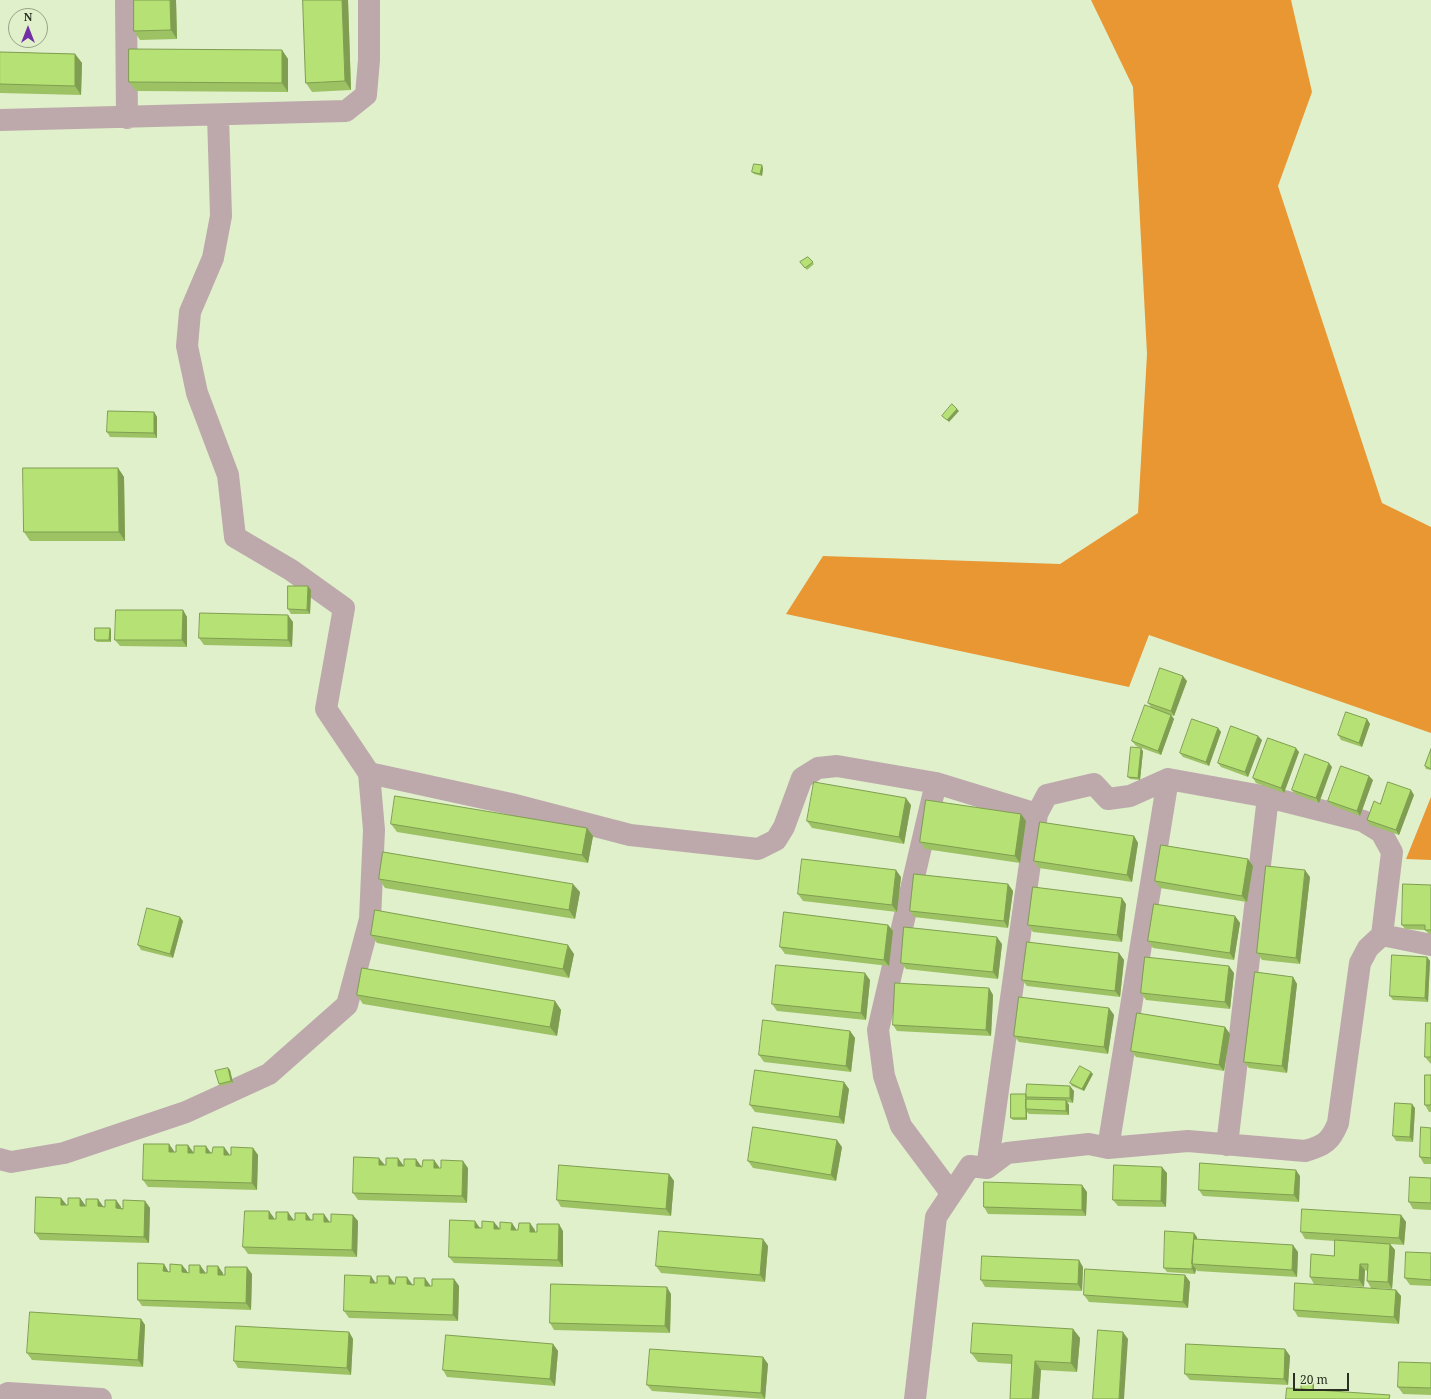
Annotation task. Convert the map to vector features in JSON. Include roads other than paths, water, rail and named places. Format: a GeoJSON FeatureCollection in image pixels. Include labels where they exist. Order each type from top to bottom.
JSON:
{"type":"FeatureCollection","features":[{"type":"Feature","properties":{"kind":"street"},"geometry":{"type":"LineString","coordinates":[[126,0],[127,118]]}},
{"type":"Feature","properties":{"kind":"street"},"geometry":{"type":"LineString","coordinates":[[0,120],[127,118],[346,111],[366,95],[369,60],[369,0]]}},
{"type":"Feature","properties":{"kind":"street"},"geometry":{"type":"LineString","coordinates":[[0,1159],[11,1162],[64,1153],[186,1112],[269,1074],[347,1005],[370,919],[374,830],[369,773],[326,709],[344,608],[291,570],[235,537],[228,475],[197,393],[187,346],[190,312],[213,258],[221,216],[218,114]]}},
{"type":"Feature","properties":{"kind":"street"},"geometry":{"type":"LineString","coordinates":[[369,773],[511,804],[630,835],[758,849],[776,840],[784,827],[802,778],[818,768],[837,766],[936,783],[1037,814]]}},
{"type":"Feature","properties":{"kind":"street"},"geometry":{"type":"LineString","coordinates":[[1108,1148],[1168,779]]}},
{"type":"Feature","properties":{"kind":"street"},"geometry":{"type":"LineString","coordinates":[[915,1399],[936,1217],[970,1166],[987,1168],[1007,1153],[1089,1144],[1108,1148],[1188,1141],[1305,1151],[1318,1147],[1333,1136],[1338,1123],[1360,963],[1368,948],[1382,935],[1392,852],[1381,832],[1363,821],[1268,797],[1168,779],[1130,796],[1108,799],[1094,784],[1047,795],[1037,814],[987,1168]]}},
{"type":"Feature","properties":{"kind":"street"},"geometry":{"type":"LineString","coordinates":[[936,783],[878,1030],[884,1076],[901,1126],[951,1193]]}},
{"type":"Feature","properties":{"kind":"street"},"geometry":{"type":"LineString","coordinates":[[1227,1145],[1268,797]]}},
{"type":"Feature","properties":{"kind":"street"},"geometry":{"type":"LineString","coordinates":[[1382,935],[1431,945]]}},
{"type":"Feature","properties":{"kind":"street"},"geometry":{"type":"LineString","coordinates":[[0,1397],[8,1394],[101,1399]]}}]}
